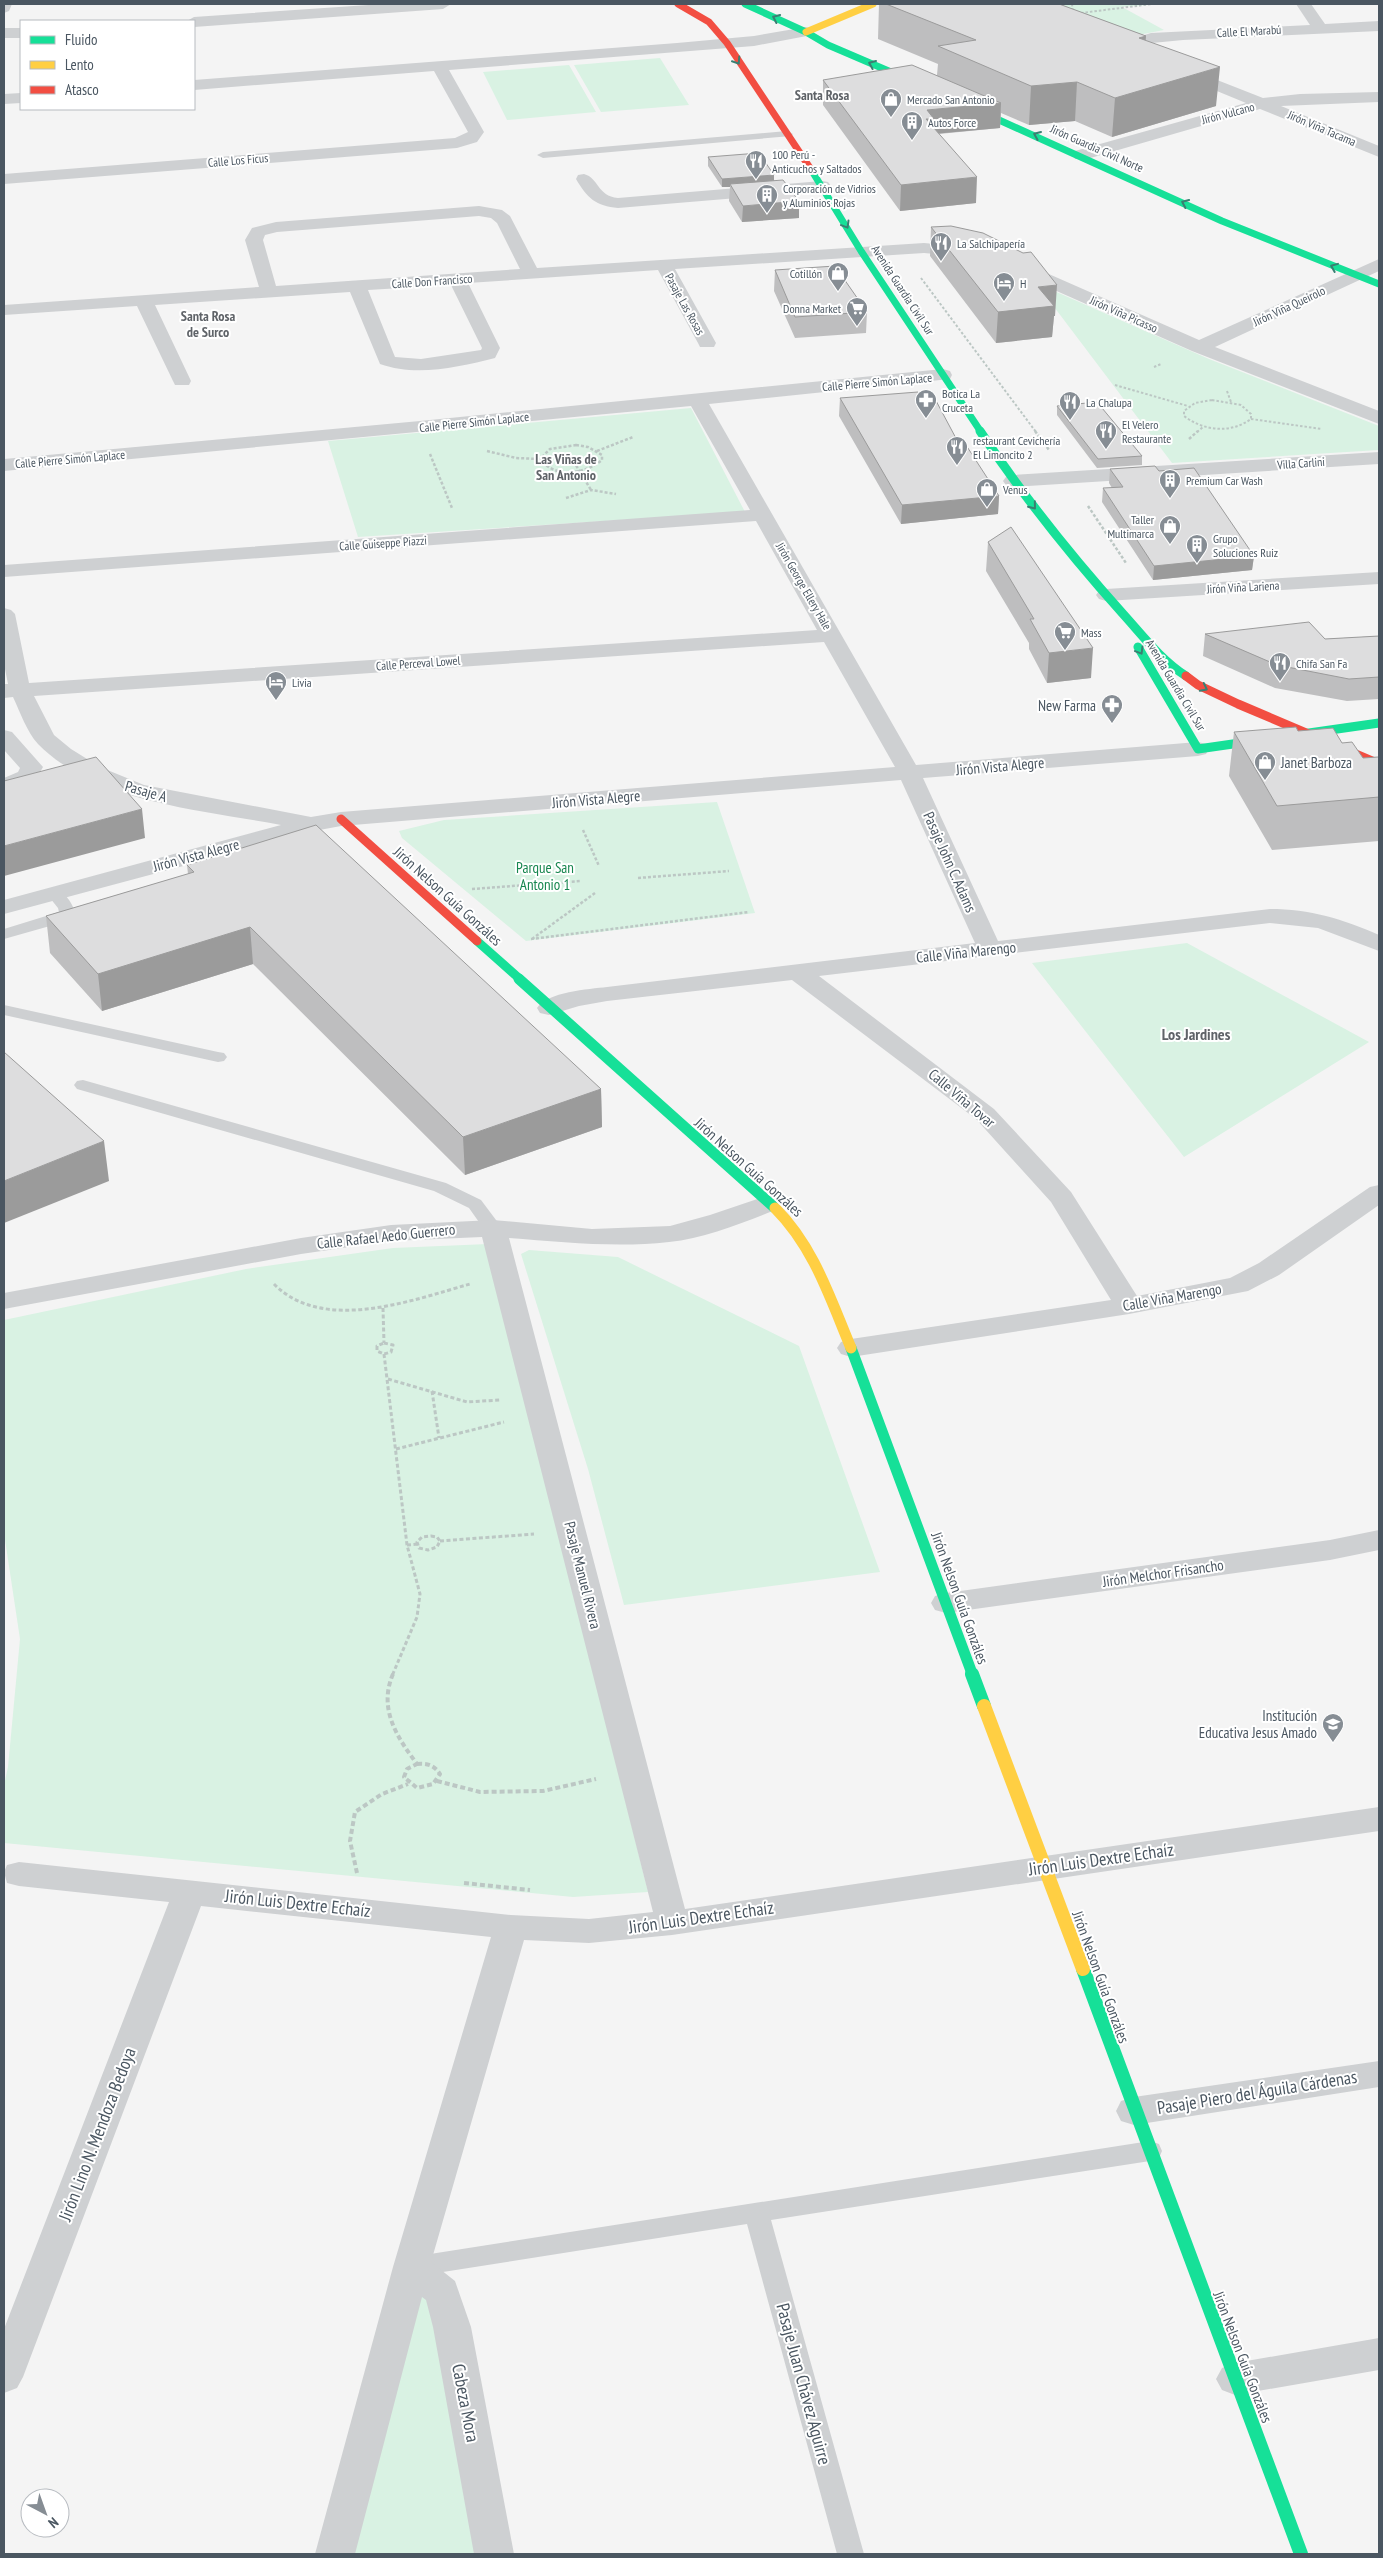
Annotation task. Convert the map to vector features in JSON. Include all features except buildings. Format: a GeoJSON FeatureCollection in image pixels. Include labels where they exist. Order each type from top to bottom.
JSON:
{"type":"FeatureCollection","features":[{"type":"Feature","properties":{"kind":"main road","name":"Avenida Guardia Civil Sur"},"geometry":{"type":"LineString","coordinates":[[678,4],[709,22],[727,43],[822,186],[861,251],[1013,481],[1106,595],[1176,670],[1198,685],[1379,764]]}},
{"type":"Feature","properties":{"kind":"main road"},"geometry":{"type":"LineString","coordinates":[[746,4],[806,32],[828,45],[928,88]]}},
{"type":"Feature","properties":{"kind":"main road"},"geometry":{"type":"LineString","coordinates":[[806,32],[873,4]]}},
{"type":"Feature","properties":{"kind":"main road","name":"Jirón Guardia Civil Norte"},"geometry":{"type":"LineString","coordinates":[[955,100],[1242,229],[1355,276],[1379,284]]}},
{"type":"Feature","properties":{"kind":"main road","name":"Avenida Guardia Civil Sur"},"geometry":{"type":"LineString","coordinates":[[1106,595],[1198,748],[1304,732]]}},
{"type":"Feature","properties":{"kind":"main road"},"geometry":{"type":"LineString","coordinates":[[1304,732],[1379,723]]}},
{"type":"Feature","properties":{"kind":"main road","name":"Jirón Nelson Guía Gonzáles"},"geometry":{"type":"LineString","coordinates":[[341,820],[549,1008],[791,1222],[806,1244],[851,1348],[1134,2111],[1301,2554]]}},
{"type":"Feature","properties":{"kind":"street"},"geometry":{"type":"LineString","coordinates":[[4,8],[5,4]]}},
{"type":"Feature","properties":{"kind":"street"},"geometry":{"type":"LineString","coordinates":[[195,22],[366,6],[443,4]]}},
{"type":"Feature","properties":{"kind":"street"},"geometry":{"type":"LineString","coordinates":[[1303,4],[1319,27]]}},
{"type":"Feature","properties":{"kind":"street","name":"Calle El Marabú"},"geometry":{"type":"LineString","coordinates":[[1121,47],[1151,38],[1183,35],[1319,27],[1379,26]]}},
{"type":"Feature","properties":{"kind":"street"},"geometry":{"type":"LineString","coordinates":[[195,85],[727,43],[806,32]]}},
{"type":"Feature","properties":{"kind":"street"},"geometry":{"type":"LineString","coordinates":[[4,33],[20,33]]}},
{"type":"Feature","properties":{"kind":"street"},"geometry":{"type":"LineString","coordinates":[[1103,40],[1148,58]]}},
{"type":"Feature","properties":{"kind":"street","name":"Jirón Viña Tacama"},"geometry":{"type":"LineString","coordinates":[[1166,65],[1264,103],[1379,152]]}},
{"type":"Feature","properties":{"kind":"street","name":"Calle Los Ficus"},"geometry":{"type":"LineString","coordinates":[[4,179],[457,143],[471,138],[476,132],[439,67]]}},
{"type":"Feature","properties":{"kind":"street","name":"Jirón Vulcano"},"geometry":{"type":"LineString","coordinates":[[1081,155],[1264,103],[1300,99],[1379,97]]}},
{"type":"Feature","properties":{"kind":"street"},"geometry":{"type":"LineString","coordinates":[[4,99],[20,98]]}},
{"type":"Feature","properties":{"kind":"street"},"geometry":{"type":"LineString","coordinates":[[584,179],[595,198],[604,202],[618,203],[822,186]]}},
{"type":"Feature","properties":{"kind":"street"},"geometry":{"type":"LineString","coordinates":[[268,292],[254,240],[258,232],[276,227],[469,212],[496,214],[504,220],[531,274]]}},
{"type":"Feature","properties":{"kind":"street","name":"Jirón Viña Picasso"},"geometry":{"type":"LineString","coordinates":[[861,251],[950,249],[996,260],[1030,271],[1199,347],[1379,418]]}},
{"type":"Feature","properties":{"kind":"street","name":"Calle Don Francisco"},"geometry":{"type":"LineString","coordinates":[[4,310],[861,251]]}},
{"type":"Feature","properties":{"kind":"street","name":"Jirón Viña Queirolo"},"geometry":{"type":"LineString","coordinates":[[1199,347],[1379,264]]}},
{"type":"Feature","properties":{"kind":"street","name":"Pasaje Las Rosas"},"geometry":{"type":"LineString","coordinates":[[664,265],[707,343]]}},
{"type":"Feature","properties":{"kind":"street"},"geometry":{"type":"LineString","coordinates":[[358,286],[387,360],[394,364],[406,365],[475,358],[488,354],[491,348],[458,279]]}},
{"type":"Feature","properties":{"kind":"street"},"geometry":{"type":"LineString","coordinates":[[144,301],[182,380]]}},
{"type":"Feature","properties":{"kind":"street","name":"Calle Pierre Simón Laplace"},"geometry":{"type":"LineString","coordinates":[[4,465],[420,427],[943,375]]}},
{"type":"Feature","properties":{"kind":"street","name":"Jirón George Ellery Hale"},"geometry":{"type":"LineString","coordinates":[[697,398],[910,774]]}},
{"type":"Feature","properties":{"kind":"street","name":"Villa Carlini"},"geometry":{"type":"LineString","coordinates":[[1013,481],[1379,458]]}},
{"type":"Feature","properties":{"kind":"street","name":"Calle Guiseppe Piazzi"},"geometry":{"type":"LineString","coordinates":[[4,571],[762,515]]}},
{"type":"Feature","properties":{"kind":"street","name":"Jirón Viña Lariena"},"geometry":{"type":"LineString","coordinates":[[1106,595],[1379,578]]}},
{"type":"Feature","properties":{"kind":"street","name":"Pasaje A"},"geometry":{"type":"LineString","coordinates":[[4,614],[12,690],[45,738],[63,754],[92,772],[138,791],[312,824]]}},
{"type":"Feature","properties":{"kind":"street","name":"Calle Perceval Lowel"},"geometry":{"type":"LineString","coordinates":[[12,690],[832,634]]}},
{"type":"Feature","properties":{"kind":"street"},"geometry":{"type":"LineString","coordinates":[[4,737],[32,767],[27,776],[4,786]]}},
{"type":"Feature","properties":{"kind":"street","name":"Jirón Vista Alegre"},"geometry":{"type":"LineString","coordinates":[[4,907],[312,824],[341,820],[910,774],[1198,748]]}},
{"type":"Feature","properties":{"kind":"street","name":"Pasaje John C. Adams"},"geometry":{"type":"LineString","coordinates":[[910,774],[990,949]]}},
{"type":"Feature","properties":{"kind":"street","name":"Calle Viña Marengo"},"geometry":{"type":"LineString","coordinates":[[549,1008],[574,999],[607,994],[1270,916],[1300,916],[1329,922],[1379,944]]}},
{"type":"Feature","properties":{"kind":"street","name":"Calle Viña Tovar"},"geometry":{"type":"LineString","coordinates":[[796,971],[985,1114],[1062,1198],[1129,1306]]}},
{"type":"Feature","properties":{"kind":"street","name":"Calle Viña Marengo"},"geometry":{"type":"LineString","coordinates":[[851,1348],[912,1337],[1129,1306],[1238,1285],[1270,1268],[1379,1193]]}},
{"type":"Feature","properties":{"kind":"street","name":"Calle Rafael Aedo Guerrero"},"geometry":{"type":"LineString","coordinates":[[4,1301],[301,1246],[390,1233],[493,1228],[592,1237],[670,1234],[720,1221],[769,1203]]}},
{"type":"Feature","properties":{"kind":"street","name":"Pasaje Manuel Rivera"},"geometry":{"type":"LineString","coordinates":[[493,1228],[672,1923]]}},
{"type":"Feature","properties":{"kind":"street","name":"Jirón Melchor Frisancho"},"geometry":{"type":"LineString","coordinates":[[946,1603],[1330,1550],[1379,1540]]}},
{"type":"Feature","properties":{"kind":"street","name":"Jirón Luis Dextre Echaíz"},"geometry":{"type":"LineString","coordinates":[[19,1874],[511,1927],[589,1931],[672,1923],[1379,1819]]}},
{"type":"Feature","properties":{"kind":"street","name":"Jirón Lino N. Mendoza Bedoya"},"geometry":{"type":"LineString","coordinates":[[4,2377],[190,1892]]}},
{"type":"Feature","properties":{"kind":"street"},"geometry":{"type":"LineString","coordinates":[[335,2554],[411,2267],[511,1927]]}},
{"type":"Feature","properties":{"kind":"street","name":"Pasaje Piero del Águila Cárdenas"},"geometry":{"type":"LineString","coordinates":[[1134,2111],[1379,2074]]}},
{"type":"Feature","properties":{"kind":"street","name":"Cabeza Mora"},"geometry":{"type":"LineString","coordinates":[[411,2267],[442,2292],[452,2326],[494,2554]]}},
{"type":"Feature","properties":{"kind":"street"},"geometry":{"type":"LineString","coordinates":[[1235,2379],[1379,2354]]}},
{"type":"Feature","properties":{"kind":"lane"},"geometry":{"type":"LineString","coordinates":[[543,155],[787,134]]}},
{"type":"Feature","properties":{"kind":"lane"},"geometry":{"type":"LineString","coordinates":[[4,934],[58,920],[66,914],[66,907],[54,893]]}},
{"type":"Feature","properties":{"kind":"lane"},"geometry":{"type":"LineString","coordinates":[[4,1010],[218,1057]]}},
{"type":"Feature","properties":{"kind":"lane"},"geometry":{"type":"LineString","coordinates":[[83,1085],[440,1187],[476,1204],[493,1228]]}},
{"type":"Feature","properties":{"kind":"lane"},"geometry":{"type":"LineString","coordinates":[[411,2267],[1150,2151]]}},
{"type":"Feature","properties":{"kind":"lane","name":"Pasaje Juan Chávez Aguirre"},"geometry":{"type":"LineString","coordinates":[[757,2214],[851,2554]]}},
{"type":"Feature","properties":{"kind":"path"},"geometry":{"type":"LineString","coordinates":[[1072,4],[1074,14],[1152,4]]}},
{"type":"Feature","properties":{"kind":"path"},"geometry":{"type":"LineString","coordinates":[[921,278],[1049,450]]}},
{"type":"Feature","properties":{"kind":"path"},"geometry":{"type":"LineString","coordinates":[[1115,385],[1188,406],[1212,400],[1231,402],[1248,409],[1251,418]]}},
{"type":"Feature","properties":{"kind":"path"},"geometry":{"type":"LineString","coordinates":[[1188,406],[1184,411],[1184,416],[1190,422],[1203,426],[1225,429],[1237,427],[1251,418],[1324,429]]}},
{"type":"Feature","properties":{"kind":"path"},"geometry":{"type":"LineString","coordinates":[[562,446],[588,447],[602,455],[602,460],[598,465],[581,471],[558,471],[548,468],[540,459],[542,453],[550,448],[562,446]]}},
{"type":"Feature","properties":{"kind":"path"},"geometry":{"type":"LineString","coordinates":[[430,453],[464,537]]}},
{"type":"Feature","properties":{"kind":"path"},"geometry":{"type":"LineString","coordinates":[[571,457],[591,490]]}},
{"type":"Feature","properties":{"kind":"path"},"geometry":{"type":"LineString","coordinates":[[1075,477],[1076,488],[1145,592]]}},
{"type":"Feature","properties":{"kind":"path"},"geometry":{"type":"LineString","coordinates":[[580,821],[599,866]]}},
{"type":"Feature","properties":{"kind":"path"},"geometry":{"type":"LineString","coordinates":[[638,878],[729,871]]}},
{"type":"Feature","properties":{"kind":"path"},"geometry":{"type":"LineString","coordinates":[[472,889],[581,881]]}},
{"type":"Feature","properties":{"kind":"path"},"geometry":{"type":"LineString","coordinates":[[595,893],[531,939],[749,912]]}},
{"type":"Feature","properties":{"kind":"path"},"geometry":{"type":"LineString","coordinates":[[273,1276],[274,1283],[281,1293],[292,1300],[349,1308],[383,1308],[474,1283]]}},
{"type":"Feature","properties":{"kind":"path"},"geometry":{"type":"LineString","coordinates":[[383,1308],[384,1343]]}},
{"type":"Feature","properties":{"kind":"path"},"geometry":{"type":"LineString","coordinates":[[384,1343],[394,1347],[391,1352],[384,1354],[377,1352],[377,1346],[384,1343]]}},
{"type":"Feature","properties":{"kind":"path"},"geometry":{"type":"LineString","coordinates":[[384,1354],[407,1545],[420,1594],[417,1617],[390,1681],[387,1701],[395,1734],[416,1764]]}},
{"type":"Feature","properties":{"kind":"path"},"geometry":{"type":"LineString","coordinates":[[388,1379],[467,1402],[490,1402],[506,1399]]}},
{"type":"Feature","properties":{"kind":"path"},"geometry":{"type":"LineString","coordinates":[[432,1391],[439,1438]]}},
{"type":"Feature","properties":{"kind":"path"},"geometry":{"type":"LineString","coordinates":[[396,1450],[510,1420]]}},
{"type":"Feature","properties":{"kind":"path"},"geometry":{"type":"LineString","coordinates":[[418,1544],[422,1537],[431,1536],[440,1541],[540,1533]]}},
{"type":"Feature","properties":{"kind":"path"},"geometry":{"type":"LineString","coordinates":[[418,1544],[419,1548],[428,1550],[437,1547],[440,1541]]}},
{"type":"Feature","properties":{"kind":"path"},"geometry":{"type":"LineString","coordinates":[[407,1545],[418,1544]]}},
{"type":"Feature","properties":{"kind":"path"},"geometry":{"type":"LineString","coordinates":[[416,1764],[427,1764],[436,1767],[440,1774],[437,1782],[428,1787],[417,1788],[408,1784],[404,1777],[407,1769],[416,1764]]}},
{"type":"Feature","properties":{"kind":"path"},"geometry":{"type":"LineString","coordinates":[[437,1782],[480,1792],[543,1791],[587,1782],[602,1776]]}},
{"type":"Feature","properties":{"kind":"path"},"geometry":{"type":"LineString","coordinates":[[357,1873],[350,1841],[355,1812],[382,1794],[408,1784]]}},
{"type":"Feature","properties":{"kind":"path"},"geometry":{"type":"LineString","coordinates":[[347,1872],[366,1874]]}},
{"type":"Feature","properties":{"kind":"path"},"geometry":{"type":"LineString","coordinates":[[460,1883],[535,1890]]}},
{"type":"Feature","properties":{"kind":"green space"},"geometry":{"type":"Polygon","coordinates":[[[1038,4],[1161,4],[1122,7],[1164,30],[1128,37],[1038,4]]]}},
{"type":"Feature","properties":{"kind":"green space"},"geometry":{"type":"Polygon","coordinates":[[[660,58],[689,105],[601,112],[574,65],[660,58]]]}},
{"type":"Feature","properties":{"kind":"green space"},"geometry":{"type":"Polygon","coordinates":[[[569,65],[596,112],[507,120],[483,72],[569,65]]]}},
{"type":"Feature","properties":{"kind":"green space"},"geometry":{"type":"Polygon","coordinates":[[[1036,283],[1209,359],[1379,426],[1379,450],[1172,463],[1036,283]]]}},
{"type":"Feature","properties":{"kind":"green space"},"geometry":{"type":"Polygon","coordinates":[[[691,408],[745,512],[358,537],[328,441],[691,408]]]}},
{"type":"Feature","properties":{"kind":"green space","name":"Parque San Antonio 1"},"geometry":{"type":"Polygon","coordinates":[[[717,802],[755,913],[526,941],[402,838],[399,831],[444,820],[717,802]]]}},
{"type":"Feature","properties":{"kind":"green space"},"geometry":{"type":"Polygon","coordinates":[[[1187,943],[1369,1042],[1184,1157],[1032,963],[1187,943]]]}},
{"type":"Feature","properties":{"kind":"green space"},"geometry":{"type":"Polygon","coordinates":[[[488,1244],[648,1892],[573,1897],[4,1843],[4,1785],[8,1767],[20,1639],[4,1533],[4,1320],[246,1269],[393,1248],[488,1244]]]}},
{"type":"Feature","properties":{"kind":"green space"},"geometry":{"type":"Polygon","coordinates":[[[529,1250],[618,1257],[799,1346],[880,1572],[624,1605],[588,1469],[521,1254],[529,1250]]]}},
{"type":"Feature","properties":{"kind":"green space"},"geometry":{"type":"Polygon","coordinates":[[[438,2294],[485,2554],[354,2554],[416,2296],[438,2294]]]}},
{"type":"Feature","properties":{"kind":"traffic: fast"},"geometry":{"type":"LineString","coordinates":[[745,4],[806,32],[828,45],[919,84]]}},
{"type":"Feature","properties":{"kind":"traffic: fast"},"geometry":{"type":"LineString","coordinates":[[966,105],[1222,221],[1379,284]]}},
{"type":"Feature","properties":{"kind":"traffic: fast"},"geometry":{"type":"LineString","coordinates":[[812,171],[861,251],[1013,481],[1106,595],[1169,665],[1186,676]]}},
{"type":"Feature","properties":{"kind":"traffic: fast"},"geometry":{"type":"LineString","coordinates":[[1138,647],[1198,749],[1379,723]]}},
{"type":"Feature","properties":{"kind":"traffic: fast"},"geometry":{"type":"LineString","coordinates":[[477,941],[775,1208]]}},
{"type":"Feature","properties":{"kind":"traffic: fast"},"geometry":{"type":"LineString","coordinates":[[851,1348],[984,1706]]}},
{"type":"Feature","properties":{"kind":"traffic: fast"},"geometry":{"type":"LineString","coordinates":[[1083,1969],[1301,2554]]}},
{"type":"Feature","properties":{"kind":"traffic: slow"},"geometry":{"type":"LineString","coordinates":[[806,32],[873,4]]}},
{"type":"Feature","properties":{"kind":"traffic: slow"},"geometry":{"type":"LineString","coordinates":[[775,1208],[789,1222],[811,1255],[851,1348]]}},
{"type":"Feature","properties":{"kind":"traffic: slow"},"geometry":{"type":"LineString","coordinates":[[984,1706],[1083,1969]]}},
{"type":"Feature","properties":{"kind":"traffic: jam"},"geometry":{"type":"LineString","coordinates":[[678,4],[709,22],[727,43],[812,171]]}},
{"type":"Feature","properties":{"kind":"traffic: jam"},"geometry":{"type":"LineString","coordinates":[[1186,676],[1198,685],[1238,704],[1379,764]]}},
{"type":"Feature","properties":{"kind":"traffic: jam"},"geometry":{"type":"LineString","coordinates":[[341,819],[477,941]]}},
{"type":"Feature","properties":{"kind":"place","name":"Mercado San Antonio"},"geometry":{"type":"Point","coordinates":[891,118]}},
{"type":"Feature","properties":{"kind":"place","name":"Autos Force"},"geometry":{"type":"Point","coordinates":[912,141]}},
{"type":"Feature","properties":{"kind":"place","name":"100 Perú - Anticuchos y Saltados"},"geometry":{"type":"Point","coordinates":[756,180]}},
{"type":"Feature","properties":{"kind":"place","name":"Corporación de Vidrios y Aluminios Rojas"},"geometry":{"type":"Point","coordinates":[767,214]}},
{"type":"Feature","properties":{"kind":"place","name":"La Salchipapería"},"geometry":{"type":"Point","coordinates":[941,262]}},
{"type":"Feature","properties":{"kind":"place","name":"Cotillón"},"geometry":{"type":"Point","coordinates":[838,292]}},
{"type":"Feature","properties":{"kind":"place","name":"H"},"geometry":{"type":"Point","coordinates":[1004,302]}},
{"type":"Feature","properties":{"kind":"place","name":"Donna Market"},"geometry":{"type":"Point","coordinates":[857,327]}},
{"type":"Feature","properties":{"kind":"place","name":"Botica La Cruceta"},"geometry":{"type":"Point","coordinates":[926,419]}},
{"type":"Feature","properties":{"kind":"place","name":"La Chalupa"},"geometry":{"type":"Point","coordinates":[1070,421]}},
{"type":"Feature","properties":{"kind":"place","name":"El Velero Restaurante"},"geometry":{"type":"Point","coordinates":[1106,450]}},
{"type":"Feature","properties":{"kind":"place","name":"restaurant Cevichería El Limoncito 2"},"geometry":{"type":"Point","coordinates":[957,466]}},
{"type":"Feature","properties":{"kind":"place","name":"Premium Car Wash"},"geometry":{"type":"Point","coordinates":[1170,499]}},
{"type":"Feature","properties":{"kind":"place","name":"Venus"},"geometry":{"type":"Point","coordinates":[987,508]}},
{"type":"Feature","properties":{"kind":"place","name":"Taller Multimarca"},"geometry":{"type":"Point","coordinates":[1170,545]}},
{"type":"Feature","properties":{"kind":"place","name":"Grupo Soluciones Ruiz"},"geometry":{"type":"Point","coordinates":[1197,564]}},
{"type":"Feature","properties":{"kind":"place","name":"Mass"},"geometry":{"type":"Point","coordinates":[1065,651]}},
{"type":"Feature","properties":{"kind":"place","name":"Chifa San Fa"},"geometry":{"type":"Point","coordinates":[1280,682]}},
{"type":"Feature","properties":{"kind":"place","name":"Livia"},"geometry":{"type":"Point","coordinates":[276,701]}},
{"type":"Feature","properties":{"kind":"place","name":"New Farma"},"geometry":{"type":"Point","coordinates":[1112,724]}},
{"type":"Feature","properties":{"kind":"place","name":"Janet Barboza"},"geometry":{"type":"Point","coordinates":[1265,781]}},
{"type":"Feature","properties":{"kind":"place","name":"Institución Educativa Jesus Amado"},"geometry":{"type":"Point","coordinates":[1333,1743]}},
{"type":"Feature","properties":{"kind":"district","name":"Santa Rosa"},"geometry":{"type":"Point","coordinates":[822,95]}},
{"type":"Feature","properties":{"kind":"district","name":"Santa Rosa de Surco"},"geometry":{"type":"Point","coordinates":[208,324]}},
{"type":"Feature","properties":{"kind":"district","name":"Las Viñas de San Antonio"},"geometry":{"type":"Point","coordinates":[566,468]}},
{"type":"Feature","properties":{"kind":"district","name":"Los Jardines"},"geometry":{"type":"Point","coordinates":[1196,1034]}}]}
